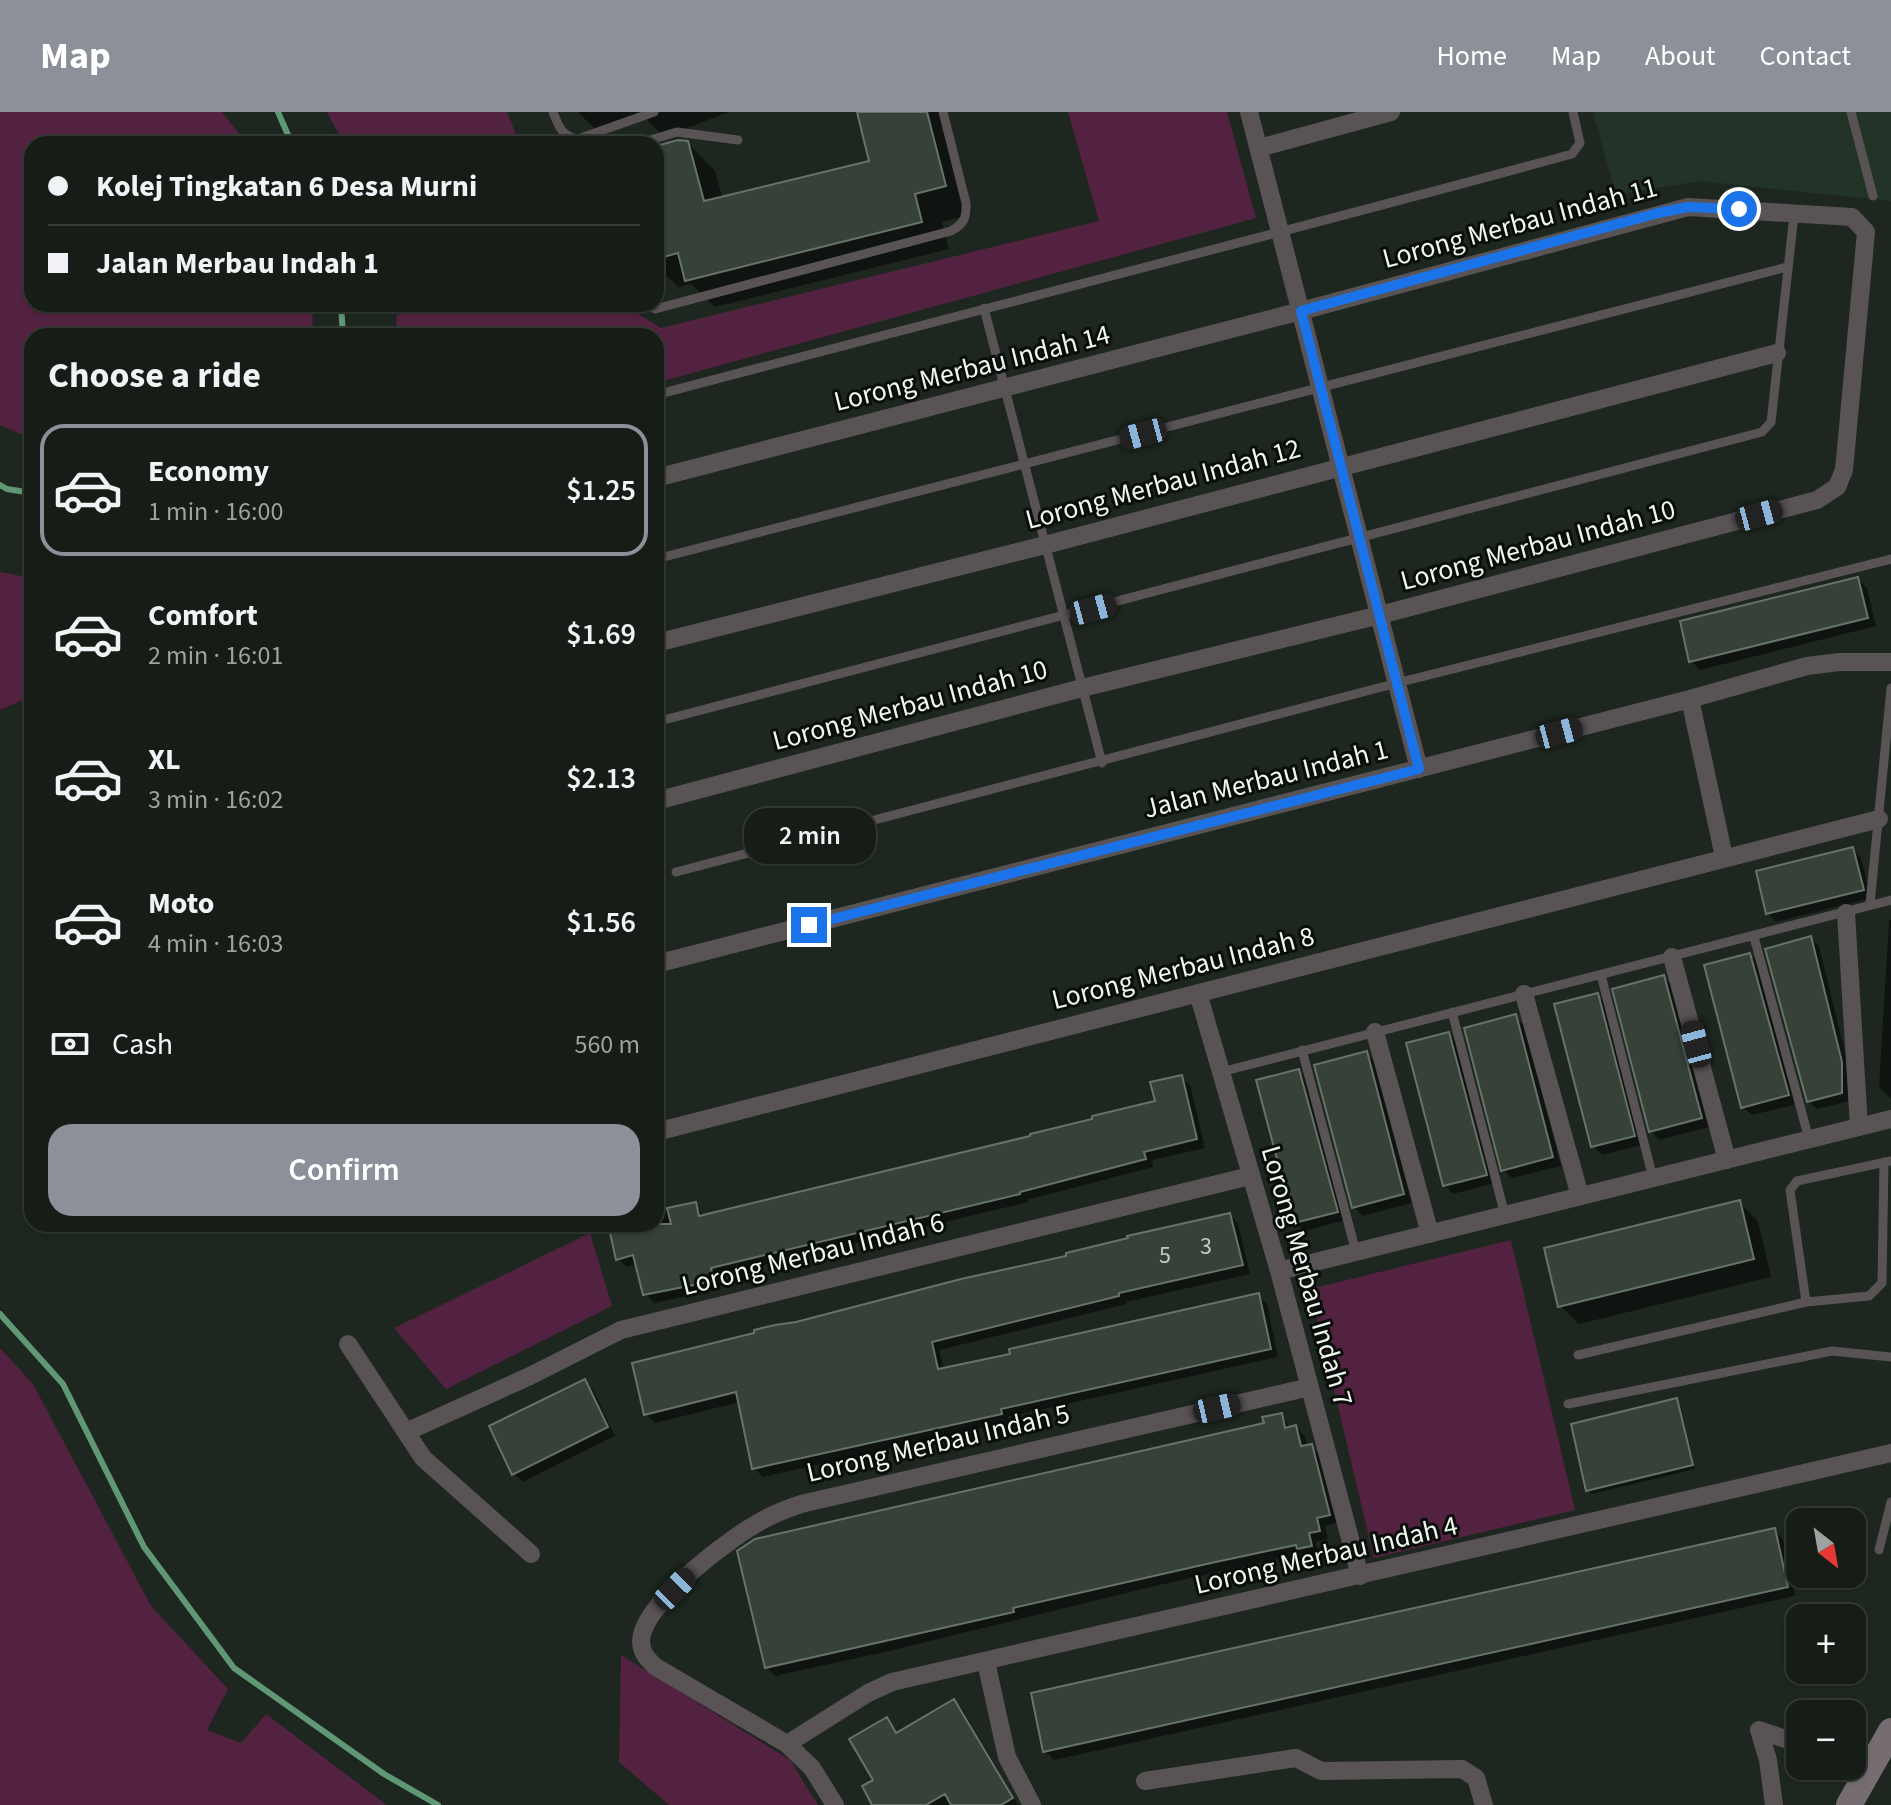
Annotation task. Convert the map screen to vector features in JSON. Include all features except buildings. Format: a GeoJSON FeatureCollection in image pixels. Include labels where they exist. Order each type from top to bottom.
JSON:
{"type":"FeatureCollection","features":[{"type":"Feature","properties":{"kind":"main road"},"geometry":{"type":"LineString","coordinates":[[1866,1778],[1891,1731]]}},
{"type":"Feature","properties":{"kind":"main road"},"geometry":{"type":"LineString","coordinates":[[1849,1805],[1865,1780]]}},
{"type":"Feature","properties":{"kind":"street"},"geometry":{"type":"LineString","coordinates":[[1249,112],[1419,769]]}},
{"type":"Feature","properties":{"kind":"street"},"geometry":{"type":"LineString","coordinates":[[1259,148],[1391,112]]}},
{"type":"Feature","properties":{"kind":"street","name":"Lorong Merbau Indah 11"},"geometry":{"type":"LineString","coordinates":[[1301,311],[1688,207],[1852,217]]}},
{"type":"Feature","properties":{"kind":"street","name":"Lorong Merbau Indah 10"},"geometry":{"type":"LineString","coordinates":[[664,799],[1082,688],[1380,615],[1817,500],[1837,487],[1844,470],[1866,232],[1852,217]]}},
{"type":"Feature","properties":{"kind":"street","name":"Lorong Merbau Indah 14"},"geometry":{"type":"LineString","coordinates":[[664,476],[1301,311]]}},
{"type":"Feature","properties":{"kind":"street","name":"Lorong Merbau Indah 12"},"geometry":{"type":"LineString","coordinates":[[664,641],[1045,545],[1777,353]]}},
{"type":"Feature","properties":{"kind":"street","name":"Jalan Merbau Indah 1"},"geometry":{"type":"LineString","coordinates":[[664,962],[1690,699],[1807,666],[1839,662],[1891,662]]}},
{"type":"Feature","properties":{"kind":"street"},"geometry":{"type":"LineString","coordinates":[[1690,699],[1724,857]]}},
{"type":"Feature","properties":{"kind":"street","name":"Lorong Merbau Indah 8"},"geometry":{"type":"LineString","coordinates":[[664,1130],[1879,819]]}},
{"type":"Feature","properties":{"kind":"street"},"geometry":{"type":"LineString","coordinates":[[1846,913],[1859,1127]]}},
{"type":"Feature","properties":{"kind":"street"},"geometry":{"type":"LineString","coordinates":[[1672,957],[1727,1160]]}},
{"type":"Feature","properties":{"kind":"street","name":"Lorong Merbau Indah 7"},"geometry":{"type":"LineString","coordinates":[[1198,993],[1279,1271],[1360,1576]]}},
{"type":"Feature","properties":{"kind":"street"},"geometry":{"type":"LineString","coordinates":[[1524,994],[1580,1196]]}},
{"type":"Feature","properties":{"kind":"street"},"geometry":{"type":"LineString","coordinates":[[1375,1032],[1430,1234]]}},
{"type":"Feature","properties":{"kind":"street"},"geometry":{"type":"LineString","coordinates":[[1279,1271],[1891,1119]]}},
{"type":"Feature","properties":{"kind":"street","name":"Lorong Merbau Indah 6"},"geometry":{"type":"LineString","coordinates":[[406,1432],[530,1376],[621,1330],[1250,1176]]}},
{"type":"Feature","properties":{"kind":"street"},"geometry":{"type":"LineString","coordinates":[[348,1344],[423,1458],[531,1554]]}},
{"type":"Feature","properties":{"kind":"street","name":"Lorong Merbau Indah 5"},"geometry":{"type":"LineString","coordinates":[[787,1744],[656,1667],[643,1651],[641,1639],[644,1626],[658,1606],[709,1555],[767,1517],[801,1504],[1310,1387]]}},
{"type":"Feature","properties":{"kind":"street","name":"Lorong Merbau Indah 4"},"geometry":{"type":"LineString","coordinates":[[787,1744],[868,1693],[892,1682],[1891,1453]]}},
{"type":"Feature","properties":{"kind":"street"},"geometry":{"type":"LineString","coordinates":[[986,1662],[1007,1757],[1032,1805]]}},
{"type":"Feature","properties":{"kind":"street"},"geometry":{"type":"LineString","coordinates":[[1774,1805],[1768,1760],[1759,1730],[1786,1739]]}},
{"type":"Feature","properties":{"kind":"street"},"geometry":{"type":"LineString","coordinates":[[787,1744],[812,1768],[835,1805]]}},
{"type":"Feature","properties":{"kind":"street"},"geometry":{"type":"LineString","coordinates":[[1145,1781],[1296,1758],[1321,1771],[1462,1769],[1476,1778],[1484,1805]]}},
{"type":"Feature","properties":{"kind":"lane"},"geometry":{"type":"LineString","coordinates":[[553,112],[567,136]]}},
{"type":"Feature","properties":{"kind":"lane"},"geometry":{"type":"LineString","coordinates":[[586,136],[654,112]]}},
{"type":"Feature","properties":{"kind":"lane"},"geometry":{"type":"LineString","coordinates":[[664,307],[951,231],[962,225],[967,214],[966,203],[943,112]]}},
{"type":"Feature","properties":{"kind":"lane"},"geometry":{"type":"LineString","coordinates":[[664,393],[1281,234],[1572,154],[1580,143],[1573,112]]}},
{"type":"Feature","properties":{"kind":"lane"},"geometry":{"type":"LineString","coordinates":[[1851,112],[1873,196]]}},
{"type":"Feature","properties":{"kind":"lane"},"geometry":{"type":"LineString","coordinates":[[664,136],[677,132],[738,140]]}},
{"type":"Feature","properties":{"kind":"lane"},"geometry":{"type":"LineString","coordinates":[[664,720],[1762,432],[1771,422],[1794,215]]}},
{"type":"Feature","properties":{"kind":"lane"},"geometry":{"type":"LineString","coordinates":[[664,557],[1025,467],[1320,386],[1787,267]]}},
{"type":"Feature","properties":{"kind":"lane"},"geometry":{"type":"LineString","coordinates":[[984,308],[1102,763]]}},
{"type":"Feature","properties":{"kind":"lane"},"geometry":{"type":"LineString","coordinates":[[676,872],[1102,763],[1397,683],[1891,559]]}},
{"type":"Feature","properties":{"kind":"lane"},"geometry":{"type":"LineString","coordinates":[[1870,904],[1891,688]]}},
{"type":"Feature","properties":{"kind":"lane"},"geometry":{"type":"LineString","coordinates":[[1221,1072],[1891,900]]}},
{"type":"Feature","properties":{"kind":"lane"},"geometry":{"type":"LineString","coordinates":[[1754,937],[1809,1139]]}},
{"type":"Feature","properties":{"kind":"lane"},"geometry":{"type":"LineString","coordinates":[[1601,975],[1653,1178]]}},
{"type":"Feature","properties":{"kind":"lane"},"geometry":{"type":"LineString","coordinates":[[1452,1012],[1505,1215]]}},
{"type":"Feature","properties":{"kind":"lane"},"geometry":{"type":"LineString","coordinates":[[1302,1050],[1356,1252]]}},
{"type":"Feature","properties":{"kind":"lane"},"geometry":{"type":"LineString","coordinates":[[1578,1355],[1806,1302],[1869,1296],[1882,1283],[1887,1161],[1797,1181],[1790,1190],[1806,1302]]}},
{"type":"Feature","properties":{"kind":"lane"},"geometry":{"type":"LineString","coordinates":[[1568,1404],[1832,1351],[1891,1357]]}},
{"type":"Feature","properties":{"kind":"lane"},"geometry":{"type":"LineString","coordinates":[[1879,1550],[1891,1502]]}},
{"type":"Feature","properties":{"kind":"shaded area"},"geometry":{"type":"Polygon","coordinates":[[[0,112],[222,112],[241,136],[24,136],[24,312],[313,312],[312,328],[24,328],[24,436],[0,425],[0,112]]]}},
{"type":"Feature","properties":{"kind":"shaded area"},"geometry":{"type":"Polygon","coordinates":[[[327,112],[507,112],[517,136],[340,136],[327,112]]]}},
{"type":"Feature","properties":{"kind":"shaded area"},"geometry":{"type":"Polygon","coordinates":[[[1068,112],[1227,112],[1256,218],[664,381],[664,328],[661,328],[1099,221],[1068,112]]]}},
{"type":"Feature","properties":{"kind":"shaded area"},"geometry":{"type":"Polygon","coordinates":[[[1593,112],[1891,112],[1891,201],[1699,181],[1616,195],[1593,112]]]}},
{"type":"Feature","properties":{"kind":"shaded area"},"geometry":{"type":"Polygon","coordinates":[[[397,312],[635,312],[661,328],[396,328],[397,312]]]}},
{"type":"Feature","properties":{"kind":"shaded area"},"geometry":{"type":"Polygon","coordinates":[[[0,572],[24,576],[24,700],[0,710],[0,572]]]}},
{"type":"Feature","properties":{"kind":"shaded area"},"geometry":{"type":"Polygon","coordinates":[[[590,1233],[612,1306],[446,1389],[394,1328],[590,1233]]]}},
{"type":"Feature","properties":{"kind":"shaded area"},"geometry":{"type":"Polygon","coordinates":[[[1511,1240],[1575,1510],[1374,1558],[1310,1289],[1511,1240]]]}},
{"type":"Feature","properties":{"kind":"shaded area"},"geometry":{"type":"Polygon","coordinates":[[[0,1348],[33,1384],[151,1606],[228,1689],[207,1730],[241,1743],[266,1714],[387,1805],[0,1805],[0,1348]]]}},
{"type":"Feature","properties":{"kind":"shaded area"},"geometry":{"type":"Polygon","coordinates":[[[621,1655],[790,1760],[818,1805],[669,1805],[619,1762],[621,1655]]]}},
{"type":"Feature","properties":{"kind":"waterway"},"geometry":{"type":"LineString","coordinates":[[278,112],[288,136]]}},
{"type":"Feature","properties":{"kind":"waterway"},"geometry":{"type":"LineString","coordinates":[[342,312],[342,328]]}},
{"type":"Feature","properties":{"kind":"waterway"},"geometry":{"type":"LineString","coordinates":[[0,485],[24,492]]}},
{"type":"Feature","properties":{"kind":"waterway"},"geometry":{"type":"LineString","coordinates":[[0,1314],[63,1384],[144,1547],[234,1668],[384,1774],[438,1805]]}},
{"type":"Feature","properties":{"kind":"route"},"geometry":{"type":"LineString","coordinates":[[809,925],[1419,769],[1301,311],[1658,213],[1688,207],[1739,209]]}}]}
